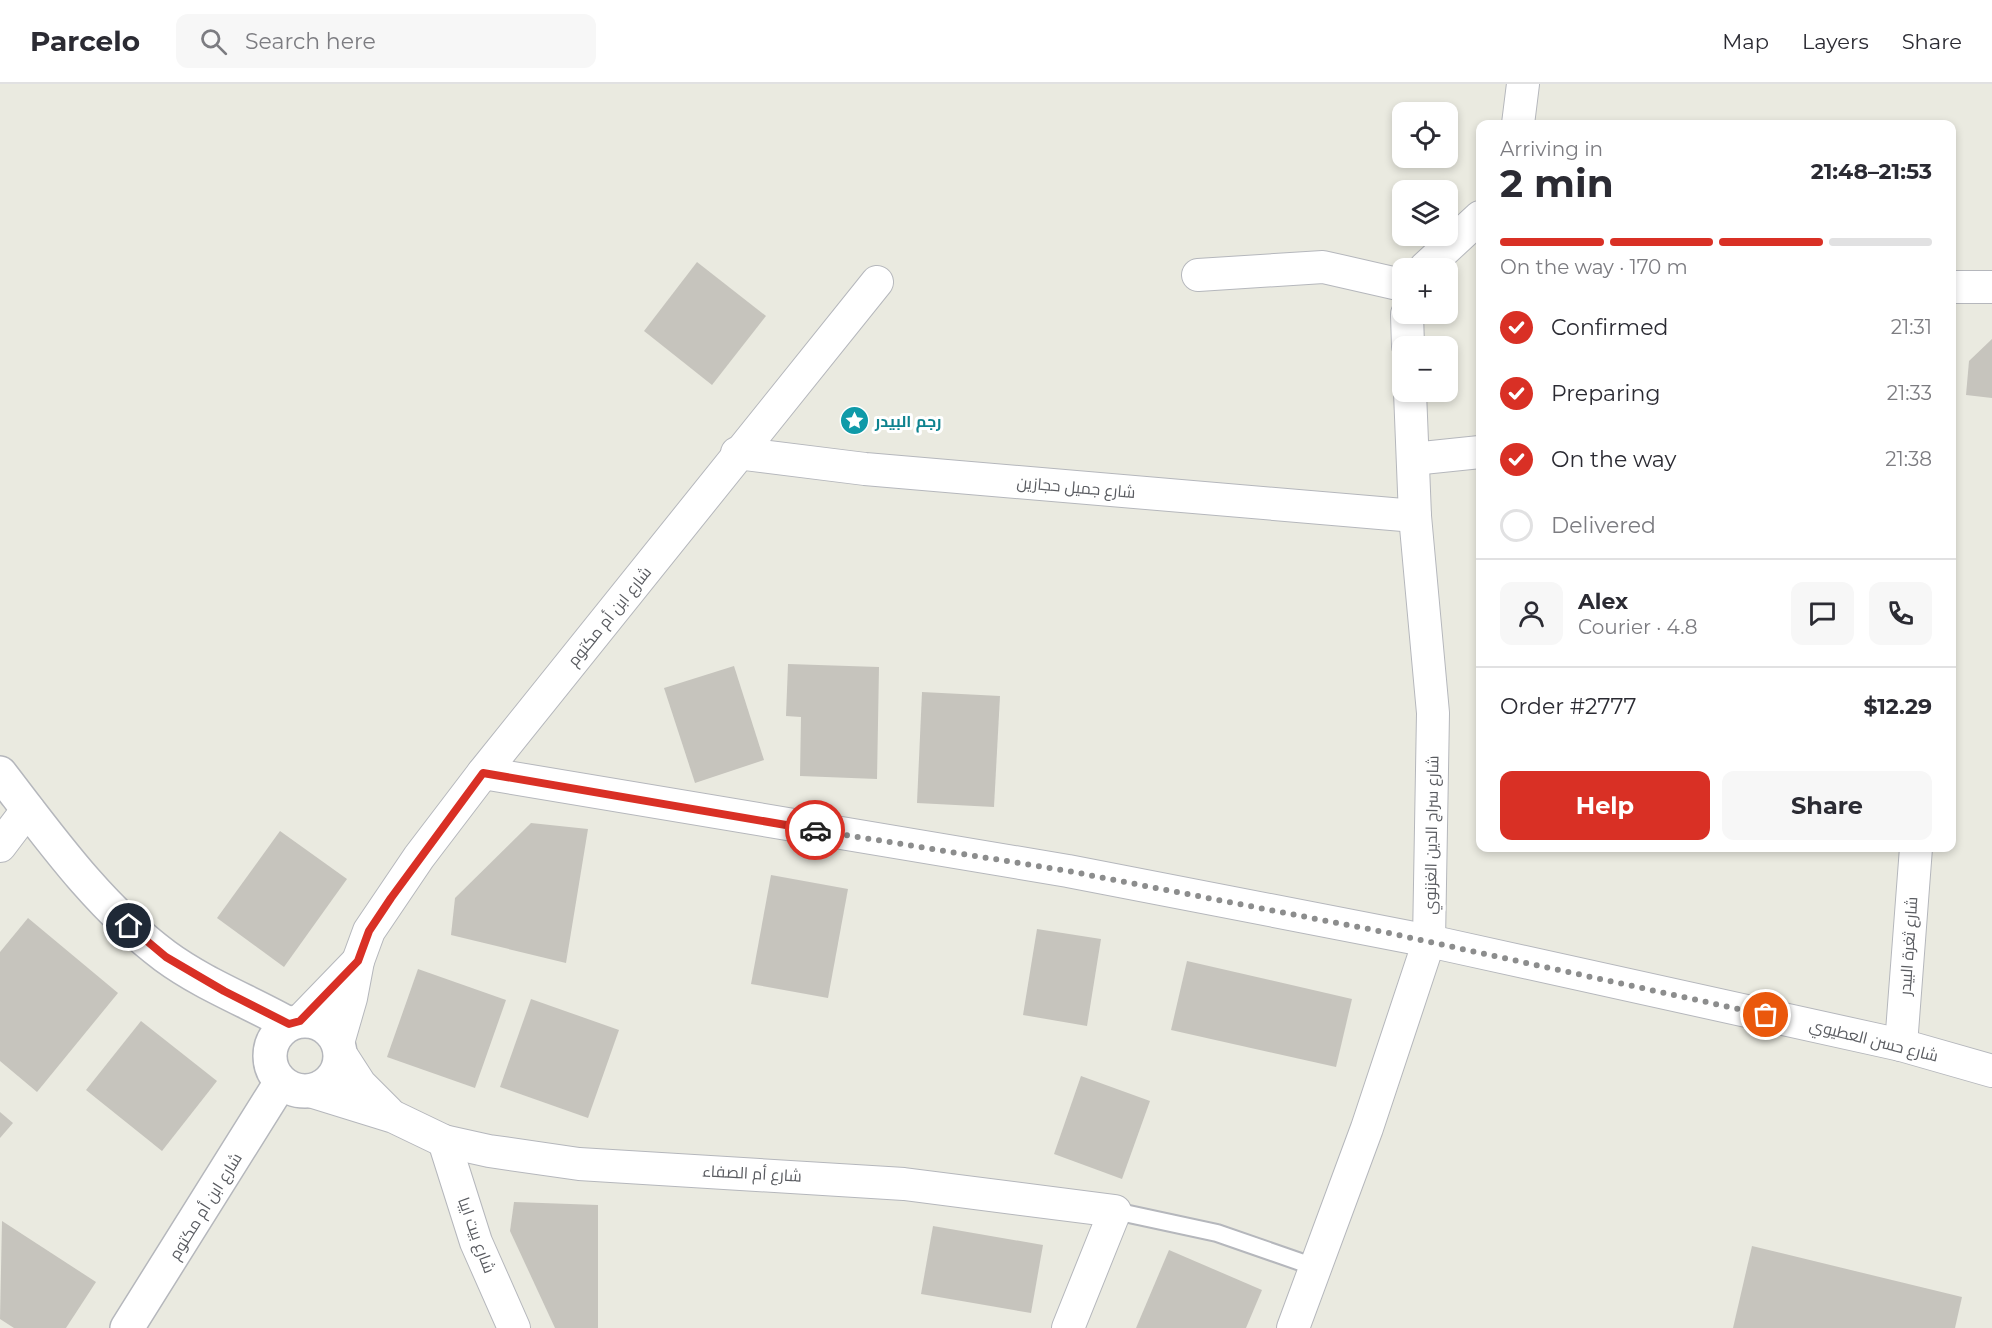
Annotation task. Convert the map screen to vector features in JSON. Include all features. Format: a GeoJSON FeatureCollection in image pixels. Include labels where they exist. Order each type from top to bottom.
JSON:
{"type":"FeatureCollection","features":[{"type":"Feature","properties":{"kind":"street"},"geometry":{"type":"LineString","coordinates":[[1518,120],[1523,84]]}},
{"type":"Feature","properties":{"kind":"street"},"geometry":{"type":"LineString","coordinates":[[1436,258],[1476,221]]}},
{"type":"Feature","properties":{"kind":"street"},"geometry":{"type":"LineString","coordinates":[[1198,275],[1323,267],[1392,283]]}},
{"type":"Feature","properties":{"kind":"street","name":"شارع ابن أم مكتوم"},"geometry":{"type":"LineString","coordinates":[[339,1048],[358,961],[369,931],[391,898],[483,773],[877,282]]}},
{"type":"Feature","properties":{"kind":"street"},"geometry":{"type":"LineString","coordinates":[[1956,287],[1992,287]]}},
{"type":"Feature","properties":{"kind":"street","name":"شارع سراج الدين الغزنوي"},"geometry":{"type":"LineString","coordinates":[[1293,1328],[1366,1128],[1429,941],[1433,713],[1415,516],[1410,402]]}},
{"type":"Feature","properties":{"kind":"street"},"geometry":{"type":"LineString","coordinates":[[1413,459],[1476,452]]}},
{"type":"Feature","properties":{"kind":"street","name":"شارع جميل حجازين"},"geometry":{"type":"LineString","coordinates":[[738,453],[865,469],[1415,516]]}},
{"type":"Feature","properties":{"kind":"street"},"geometry":{"type":"LineString","coordinates":[[0,772],[99,897],[166,957],[224,991],[295,1022],[312,1021],[323,1025],[332,1033],[339,1048],[336,1073],[329,1082],[287,1077],[224,991]]}},
{"type":"Feature","properties":{"kind":"street","name":"شارع حسن العطيوي"},"geometry":{"type":"LineString","coordinates":[[483,773],[1068,871],[1429,941],[1901,1045],[1992,1071]]}},
{"type":"Feature","properties":{"kind":"street"},"geometry":{"type":"LineString","coordinates":[[0,846],[28,809]]}},
{"type":"Feature","properties":{"kind":"street","name":"شارع ثغرة البيدر"},"geometry":{"type":"LineString","coordinates":[[1901,1045],[1916,852]]}},
{"type":"Feature","properties":{"kind":"street","name":"شارع ابن أم مكتوم"},"geometry":{"type":"LineString","coordinates":[[295,1022],[358,961]]}},
{"type":"Feature","properties":{"kind":"street"},"geometry":{"type":"LineString","coordinates":[[287,1077],[274,1038],[295,1022]]}},
{"type":"Feature","properties":{"kind":"street","name":"شارع أم الصفاء"},"geometry":{"type":"LineString","coordinates":[[339,1048],[360,1084],[394,1117]]}},
{"type":"Feature","properties":{"kind":"street","name":"شارع ابن أم مكتوم"},"geometry":{"type":"LineString","coordinates":[[128,1328],[287,1077]]}},
{"type":"Feature","properties":{"kind":"street","name":"شارع أم الصفاء"},"geometry":{"type":"LineString","coordinates":[[287,1077],[394,1117],[444,1141],[489,1151],[579,1164],[904,1184],[1115,1211]]}},
{"type":"Feature","properties":{"kind":"street","name":"شارع بيت ايبا"},"geometry":{"type":"LineString","coordinates":[[444,1141],[476,1242],[514,1328]]}},
{"type":"Feature","properties":{"kind":"street"},"geometry":{"type":"LineString","coordinates":[[1068,1328],[1115,1211]]}},
{"type":"Feature","properties":{"kind":"lane"},"geometry":{"type":"LineString","coordinates":[[1115,1211],[1217,1233],[1315,1267]]}},
{"type":"Feature","properties":{"kind":"building"},"geometry":{"type":"Polygon","coordinates":[[[697,262],[766,316],[712,385],[644,331],[697,262]]]}},
{"type":"Feature","properties":{"kind":"building"},"geometry":{"type":"Polygon","coordinates":[[[1992,339],[1992,398],[1966,395],[1969,361],[1992,339]]]}},
{"type":"Feature","properties":{"kind":"building"},"geometry":{"type":"Polygon","coordinates":[[[788,664],[879,667],[877,779],[800,776],[801,717],[786,716],[788,664]]]}},
{"type":"Feature","properties":{"kind":"building"},"geometry":{"type":"Polygon","coordinates":[[[734,666],[764,760],[695,783],[664,688],[734,666]]]}},
{"type":"Feature","properties":{"kind":"building"},"geometry":{"type":"Polygon","coordinates":[[[922,692],[1000,696],[994,807],[917,803],[922,692]]]}},
{"type":"Feature","properties":{"kind":"building"},"geometry":{"type":"Polygon","coordinates":[[[531,823],[588,829],[566,963],[451,935],[455,898],[531,823]]]}},
{"type":"Feature","properties":{"kind":"building"},"geometry":{"type":"Polygon","coordinates":[[[280,831],[347,879],[284,967],[217,918],[280,831]]]}},
{"type":"Feature","properties":{"kind":"building"},"geometry":{"type":"Polygon","coordinates":[[[771,875],[848,889],[828,998],[751,984],[771,875]]]}},
{"type":"Feature","properties":{"kind":"building"},"geometry":{"type":"Polygon","coordinates":[[[28,918],[118,993],[37,1092],[0,1061],[0,952],[28,918]]]}},
{"type":"Feature","properties":{"kind":"building"},"geometry":{"type":"Polygon","coordinates":[[[1037,929],[1101,939],[1087,1026],[1023,1015],[1037,929]]]}},
{"type":"Feature","properties":{"kind":"building"},"geometry":{"type":"Polygon","coordinates":[[[1187,961],[1352,999],[1336,1067],[1171,1030],[1187,961]]]}},
{"type":"Feature","properties":{"kind":"building"},"geometry":{"type":"Polygon","coordinates":[[[418,969],[506,1000],[475,1088],[387,1057],[418,969]]]}},
{"type":"Feature","properties":{"kind":"building"},"geometry":{"type":"Polygon","coordinates":[[[531,999],[619,1030],[588,1118],[500,1087],[531,999]]]}},
{"type":"Feature","properties":{"kind":"building"},"geometry":{"type":"Polygon","coordinates":[[[141,1021],[217,1081],[162,1151],[86,1090],[141,1021]]]}},
{"type":"Feature","properties":{"kind":"building"},"geometry":{"type":"Polygon","coordinates":[[[1081,1076],[1150,1101],[1122,1179],[1054,1154],[1081,1076]]]}},
{"type":"Feature","properties":{"kind":"building"},"geometry":{"type":"Polygon","coordinates":[[[0,1112],[13,1123],[0,1138],[0,1112]]]}},
{"type":"Feature","properties":{"kind":"building"},"geometry":{"type":"Polygon","coordinates":[[[514,1202],[598,1205],[598,1328],[555,1328],[510,1231],[514,1202]]]}},
{"type":"Feature","properties":{"kind":"building"},"geometry":{"type":"Polygon","coordinates":[[[2,1221],[96,1282],[66,1328],[14,1328],[0,1319],[2,1221]]]}},
{"type":"Feature","properties":{"kind":"building"},"geometry":{"type":"Polygon","coordinates":[[[933,1226],[1043,1245],[1031,1313],[921,1294],[933,1226]]]}},
{"type":"Feature","properties":{"kind":"building"},"geometry":{"type":"Polygon","coordinates":[[[1752,1246],[1962,1297],[1955,1328],[1733,1328],[1752,1246]]]}},
{"type":"Feature","properties":{"kind":"building"},"geometry":{"type":"Polygon","coordinates":[[[1169,1250],[1262,1290],[1246,1328],[1136,1328],[1169,1250]]]}},
{"type":"Feature","properties":{"kind":"way so far"},"geometry":{"type":"LineString","coordinates":[[815,830],[1068,871],[1384,932],[1766,1015]]}},
{"type":"Feature","properties":{"kind":"place","name":"رجم البيدر"},"geometry":{"type":"Point","coordinates":[854,421]}},
{"type":"Feature","properties":{"kind":"route"},"geometry":{"type":"LineString","coordinates":[[129,926],[166,957],[224,991],[289,1024],[300,1021],[358,961],[369,931],[419,857],[483,773],[815,830]]}}]}
